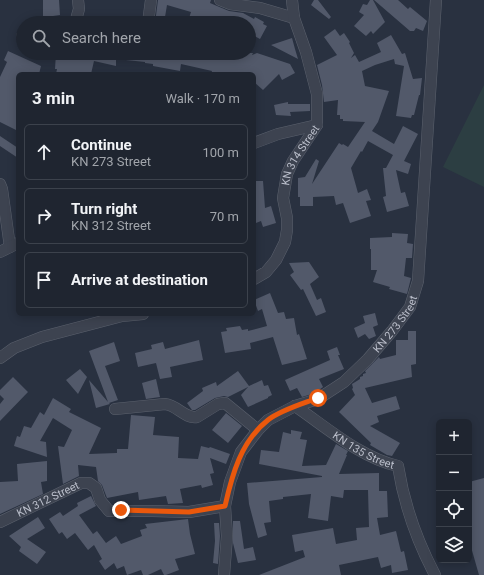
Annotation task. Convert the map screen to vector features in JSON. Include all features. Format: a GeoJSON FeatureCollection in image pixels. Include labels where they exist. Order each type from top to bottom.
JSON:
{"type":"FeatureCollection","features":[{"type":"Feature","properties":{"kind":"street"},"geometry":{"type":"LineString","coordinates":[[78,0],[79,9],[78,16]]}},
{"type":"Feature","properties":{"kind":"street"},"geometry":{"type":"LineString","coordinates":[[149,16],[151,0]]}},
{"type":"Feature","properties":{"kind":"street"},"geometry":{"type":"LineString","coordinates":[[220,0],[230,4],[260,8],[294,18]]}},
{"type":"Feature","properties":{"kind":"street","name":"KN 314 Street"},"geometry":{"type":"LineString","coordinates":[[256,278],[266,272],[276,260],[285,242],[287,218],[283,198],[287,174],[317,125],[317,94],[294,18],[292,0]]}},
{"type":"Feature","properties":{"kind":"street","name":"KN 273 Street"},"geometry":{"type":"LineString","coordinates":[[224,575],[227,536],[225,506],[230,482],[241,452],[268,420],[295,406],[318,398],[344,382],[368,359],[410,307],[418,281],[436,0]]}},
{"type":"Feature","properties":{"kind":"street"},"geometry":{"type":"LineString","coordinates":[[256,142],[278,134],[317,125]]}},
{"type":"Feature","properties":{"kind":"street"},"geometry":{"type":"LineString","coordinates":[[0,184],[2,189],[9,247]]}},
{"type":"Feature","properties":{"kind":"street"},"geometry":{"type":"LineString","coordinates":[[0,358],[14,348],[42,337],[122,316]]}},
{"type":"Feature","properties":{"kind":"street"},"geometry":{"type":"LineString","coordinates":[[115,410],[165,404],[172,405],[190,417],[197,418],[218,404],[225,403],[258,430]]}},
{"type":"Feature","properties":{"kind":"street","name":"KN 135 Street"},"geometry":{"type":"LineString","coordinates":[[295,406],[354,447],[385,463],[398,466],[410,517],[423,552],[435,575]]}},
{"type":"Feature","properties":{"kind":"street","name":"KN 312 Street"},"geometry":{"type":"LineString","coordinates":[[0,522],[81,483],[89,482],[96,488],[100,500],[109,510],[189,512],[225,506]]}},
{"type":"Feature","properties":{"kind":"shaded area"},"geometry":{"type":"Polygon","coordinates":[[[484,85],[484,187],[443,167],[484,85]]]}},
{"type":"Feature","properties":{"kind":"building"},"geometry":{"type":"Polygon","coordinates":[[[43,0],[59,0],[60,15],[43,16],[43,0]]]}},
{"type":"Feature","properties":{"kind":"building"},"geometry":{"type":"Polygon","coordinates":[[[158,0],[211,0],[210,3],[229,11],[243,13],[248,16],[190,16],[191,12],[167,5],[165,16],[156,16],[158,0]]]}},
{"type":"Feature","properties":{"kind":"building"},"geometry":{"type":"Polygon","coordinates":[[[314,0],[318,0],[331,17],[329,19],[311,5],[314,0]]]}},
{"type":"Feature","properties":{"kind":"building"},"geometry":{"type":"Polygon","coordinates":[[[370,0],[373,0],[385,22],[373,34],[371,31],[366,36],[354,26],[364,15],[359,12],[363,4],[367,5],[370,0]]]}},
{"type":"Feature","properties":{"kind":"building"},"geometry":{"type":"Polygon","coordinates":[[[374,0],[398,0],[408,9],[410,7],[427,21],[423,31],[416,28],[414,31],[410,31],[374,0]]]}},
{"type":"Feature","properties":{"kind":"building"},"geometry":{"type":"Polygon","coordinates":[[[256,18],[264,22],[263,24],[267,26],[260,39],[256,37],[256,18]]]}},
{"type":"Feature","properties":{"kind":"building"},"geometry":{"type":"Polygon","coordinates":[[[335,29],[340,36],[344,33],[350,42],[349,43],[354,53],[351,58],[355,55],[359,62],[381,52],[377,43],[391,35],[402,54],[405,53],[413,79],[422,78],[420,95],[414,115],[412,115],[411,118],[396,116],[404,66],[395,64],[394,59],[362,71],[365,86],[389,91],[378,122],[372,131],[394,144],[403,126],[418,134],[404,161],[411,164],[408,174],[396,170],[401,193],[405,192],[409,206],[387,212],[383,197],[386,196],[383,168],[386,168],[393,155],[368,141],[351,168],[358,193],[367,189],[371,200],[366,201],[371,216],[350,223],[343,203],[336,205],[334,196],[313,197],[313,206],[300,206],[300,197],[298,197],[298,178],[305,177],[316,159],[319,161],[312,184],[339,143],[348,147],[365,122],[343,121],[343,119],[340,119],[340,115],[337,115],[338,100],[324,102],[317,65],[337,55],[324,37],[335,29]]]}},
{"type":"Feature","properties":{"kind":"building"},"geometry":{"type":"Polygon","coordinates":[[[292,38],[298,59],[271,45],[292,38]]]}},
{"type":"Feature","properties":{"kind":"building"},"geometry":{"type":"Polygon","coordinates":[[[8,51],[16,55],[16,60],[28,60],[41,66],[40,72],[16,72],[16,130],[0,122],[0,77],[7,62],[4,60],[8,51]]]}},
{"type":"Feature","properties":{"kind":"building"},"geometry":{"type":"Polygon","coordinates":[[[257,53],[290,64],[295,73],[282,80],[279,74],[263,90],[256,84],[256,72],[212,72],[181,64],[180,71],[153,66],[153,64],[126,60],[256,60],[257,53]]]}},
{"type":"Feature","properties":{"kind":"building"},"geometry":{"type":"Polygon","coordinates":[[[56,60],[116,60],[116,66],[94,61],[91,72],[56,72],[57,69],[55,69],[56,60]]]}},
{"type":"Feature","properties":{"kind":"building"},"geometry":{"type":"Polygon","coordinates":[[[288,102],[288,104],[310,104],[310,111],[290,112],[291,116],[276,115],[274,105],[288,102]]]}},
{"type":"Feature","properties":{"kind":"building"},"geometry":{"type":"Polygon","coordinates":[[[0,136],[16,147],[16,157],[0,146],[0,136]]]}},
{"type":"Feature","properties":{"kind":"building"},"geometry":{"type":"Polygon","coordinates":[[[256,181],[263,181],[265,208],[271,206],[276,223],[263,227],[261,221],[256,223],[256,181]]]}},
{"type":"Feature","properties":{"kind":"building"},"geometry":{"type":"Polygon","coordinates":[[[392,233],[408,234],[407,243],[413,244],[412,258],[406,258],[404,276],[411,278],[407,294],[389,289],[390,287],[373,282],[377,270],[371,270],[370,238],[392,237],[392,233]]]}},
{"type":"Feature","properties":{"kind":"building"},"geometry":{"type":"Polygon","coordinates":[[[309,262],[319,277],[310,284],[317,300],[321,298],[326,312],[316,316],[303,289],[301,290],[290,275],[294,272],[289,263],[309,262]]]}},
{"type":"Feature","properties":{"kind":"building"},"geometry":{"type":"Polygon","coordinates":[[[270,293],[278,313],[284,312],[286,319],[294,318],[297,335],[299,334],[307,359],[282,365],[273,337],[250,343],[251,349],[225,353],[221,332],[227,331],[226,328],[240,326],[242,330],[248,329],[248,331],[267,326],[262,309],[258,311],[256,299],[270,293]]]}},
{"type":"Feature","properties":{"kind":"building"},"geometry":{"type":"Polygon","coordinates":[[[375,313],[378,325],[373,327],[376,336],[369,339],[365,334],[358,338],[354,328],[365,323],[363,316],[375,313]]]}},
{"type":"Feature","properties":{"kind":"building"},"geometry":{"type":"Polygon","coordinates":[[[408,331],[416,331],[416,364],[411,365],[412,377],[365,388],[372,403],[396,396],[400,409],[377,416],[379,422],[370,426],[400,443],[392,456],[387,455],[370,445],[371,443],[339,412],[355,395],[352,389],[352,384],[366,373],[365,371],[379,357],[380,359],[396,355],[396,340],[408,340],[408,331]]]}},
{"type":"Feature","properties":{"kind":"building"},"geometry":{"type":"Polygon","coordinates":[[[199,340],[203,360],[170,367],[172,377],[160,379],[156,363],[138,367],[135,353],[152,349],[151,345],[163,342],[165,349],[199,340]]]}},
{"type":"Feature","properties":{"kind":"building"},"geometry":{"type":"Polygon","coordinates":[[[114,342],[120,361],[105,366],[118,400],[96,408],[89,380],[108,402],[89,351],[114,342]]]}},
{"type":"Feature","properties":{"kind":"building"},"geometry":{"type":"Polygon","coordinates":[[[337,347],[340,355],[338,355],[344,369],[319,379],[323,387],[315,393],[302,397],[297,388],[290,391],[285,380],[330,360],[327,351],[337,347]]]}},
{"type":"Feature","properties":{"kind":"building"},"geometry":{"type":"Polygon","coordinates":[[[80,369],[87,377],[78,394],[66,380],[80,369]]]}},
{"type":"Feature","properties":{"kind":"building"},"geometry":{"type":"Polygon","coordinates":[[[238,371],[249,386],[262,380],[264,386],[268,385],[272,395],[248,407],[241,395],[248,387],[228,397],[224,396],[215,398],[195,410],[192,410],[187,403],[203,391],[202,388],[216,382],[217,386],[238,371]]]}},
{"type":"Feature","properties":{"kind":"building"},"geometry":{"type":"Polygon","coordinates":[[[13,377],[28,392],[0,421],[0,404],[4,399],[0,395],[0,390],[13,377]]]}},
{"type":"Feature","properties":{"kind":"building"},"geometry":{"type":"Polygon","coordinates":[[[156,379],[160,397],[146,399],[142,383],[156,379]]]}},
{"type":"Feature","properties":{"kind":"building"},"geometry":{"type":"Polygon","coordinates":[[[53,398],[71,409],[69,412],[101,428],[89,454],[117,453],[117,449],[128,449],[131,415],[155,417],[153,435],[179,437],[178,458],[198,459],[201,446],[210,447],[230,454],[226,464],[210,458],[214,473],[210,474],[213,485],[202,488],[201,485],[180,489],[183,503],[168,504],[166,496],[139,500],[138,492],[107,498],[102,485],[98,481],[96,467],[78,465],[79,476],[63,484],[58,446],[64,447],[72,430],[53,418],[40,441],[46,442],[47,457],[14,446],[17,436],[20,437],[24,426],[31,428],[40,412],[44,415],[53,398]]]}},
{"type":"Feature","properties":{"kind":"building"},"geometry":{"type":"Polygon","coordinates":[[[226,413],[242,426],[228,443],[212,430],[226,413]]]}},
{"type":"Feature","properties":{"kind":"building"},"geometry":{"type":"Polygon","coordinates":[[[291,430],[302,432],[300,439],[307,440],[302,466],[326,465],[336,444],[348,451],[339,474],[379,473],[379,491],[387,491],[388,517],[377,518],[380,535],[396,531],[401,552],[404,551],[408,570],[392,573],[391,565],[381,568],[378,557],[339,565],[341,575],[259,575],[305,557],[303,550],[295,552],[292,535],[333,528],[336,544],[357,540],[356,528],[369,527],[368,490],[344,490],[343,498],[331,496],[328,521],[308,518],[311,494],[283,497],[283,499],[269,501],[271,522],[264,523],[267,535],[258,538],[249,504],[247,483],[322,477],[259,464],[261,450],[279,452],[283,432],[291,434],[291,430]]]}},
{"type":"Feature","properties":{"kind":"building"},"geometry":{"type":"Polygon","coordinates":[[[47,461],[47,481],[41,482],[43,494],[0,514],[0,482],[18,481],[17,464],[47,461]]]}},
{"type":"Feature","properties":{"kind":"building"},"geometry":{"type":"Polygon","coordinates":[[[484,478],[484,575],[479,575],[472,550],[472,481],[484,478]]]}},
{"type":"Feature","properties":{"kind":"building"},"geometry":{"type":"Polygon","coordinates":[[[91,496],[96,506],[79,515],[93,534],[97,531],[106,543],[116,536],[121,544],[142,536],[140,530],[147,528],[145,524],[188,519],[195,554],[175,559],[179,570],[166,575],[164,575],[161,569],[148,575],[143,575],[141,570],[127,575],[124,566],[117,569],[114,563],[105,570],[99,561],[102,559],[94,545],[88,550],[75,533],[67,539],[62,532],[59,534],[49,519],[60,512],[63,516],[78,506],[77,503],[91,496]]]}},
{"type":"Feature","properties":{"kind":"building"},"geometry":{"type":"Polygon","coordinates":[[[38,517],[45,528],[27,539],[46,552],[37,564],[19,551],[21,547],[9,536],[38,517]]]}},
{"type":"Feature","properties":{"kind":"building"},"geometry":{"type":"Polygon","coordinates":[[[233,521],[240,521],[244,549],[253,547],[256,560],[238,563],[233,543],[233,521]]]}},
{"type":"Feature","properties":{"kind":"building"},"geometry":{"type":"Polygon","coordinates":[[[214,523],[219,523],[220,536],[218,564],[213,563],[215,541],[214,523]]]}},
{"type":"Feature","properties":{"kind":"route"},"geometry":{"type":"LineString","coordinates":[[121,510],[189,512],[225,506],[230,482],[241,452],[258,430],[268,420],[295,406],[318,398]]}}]}
